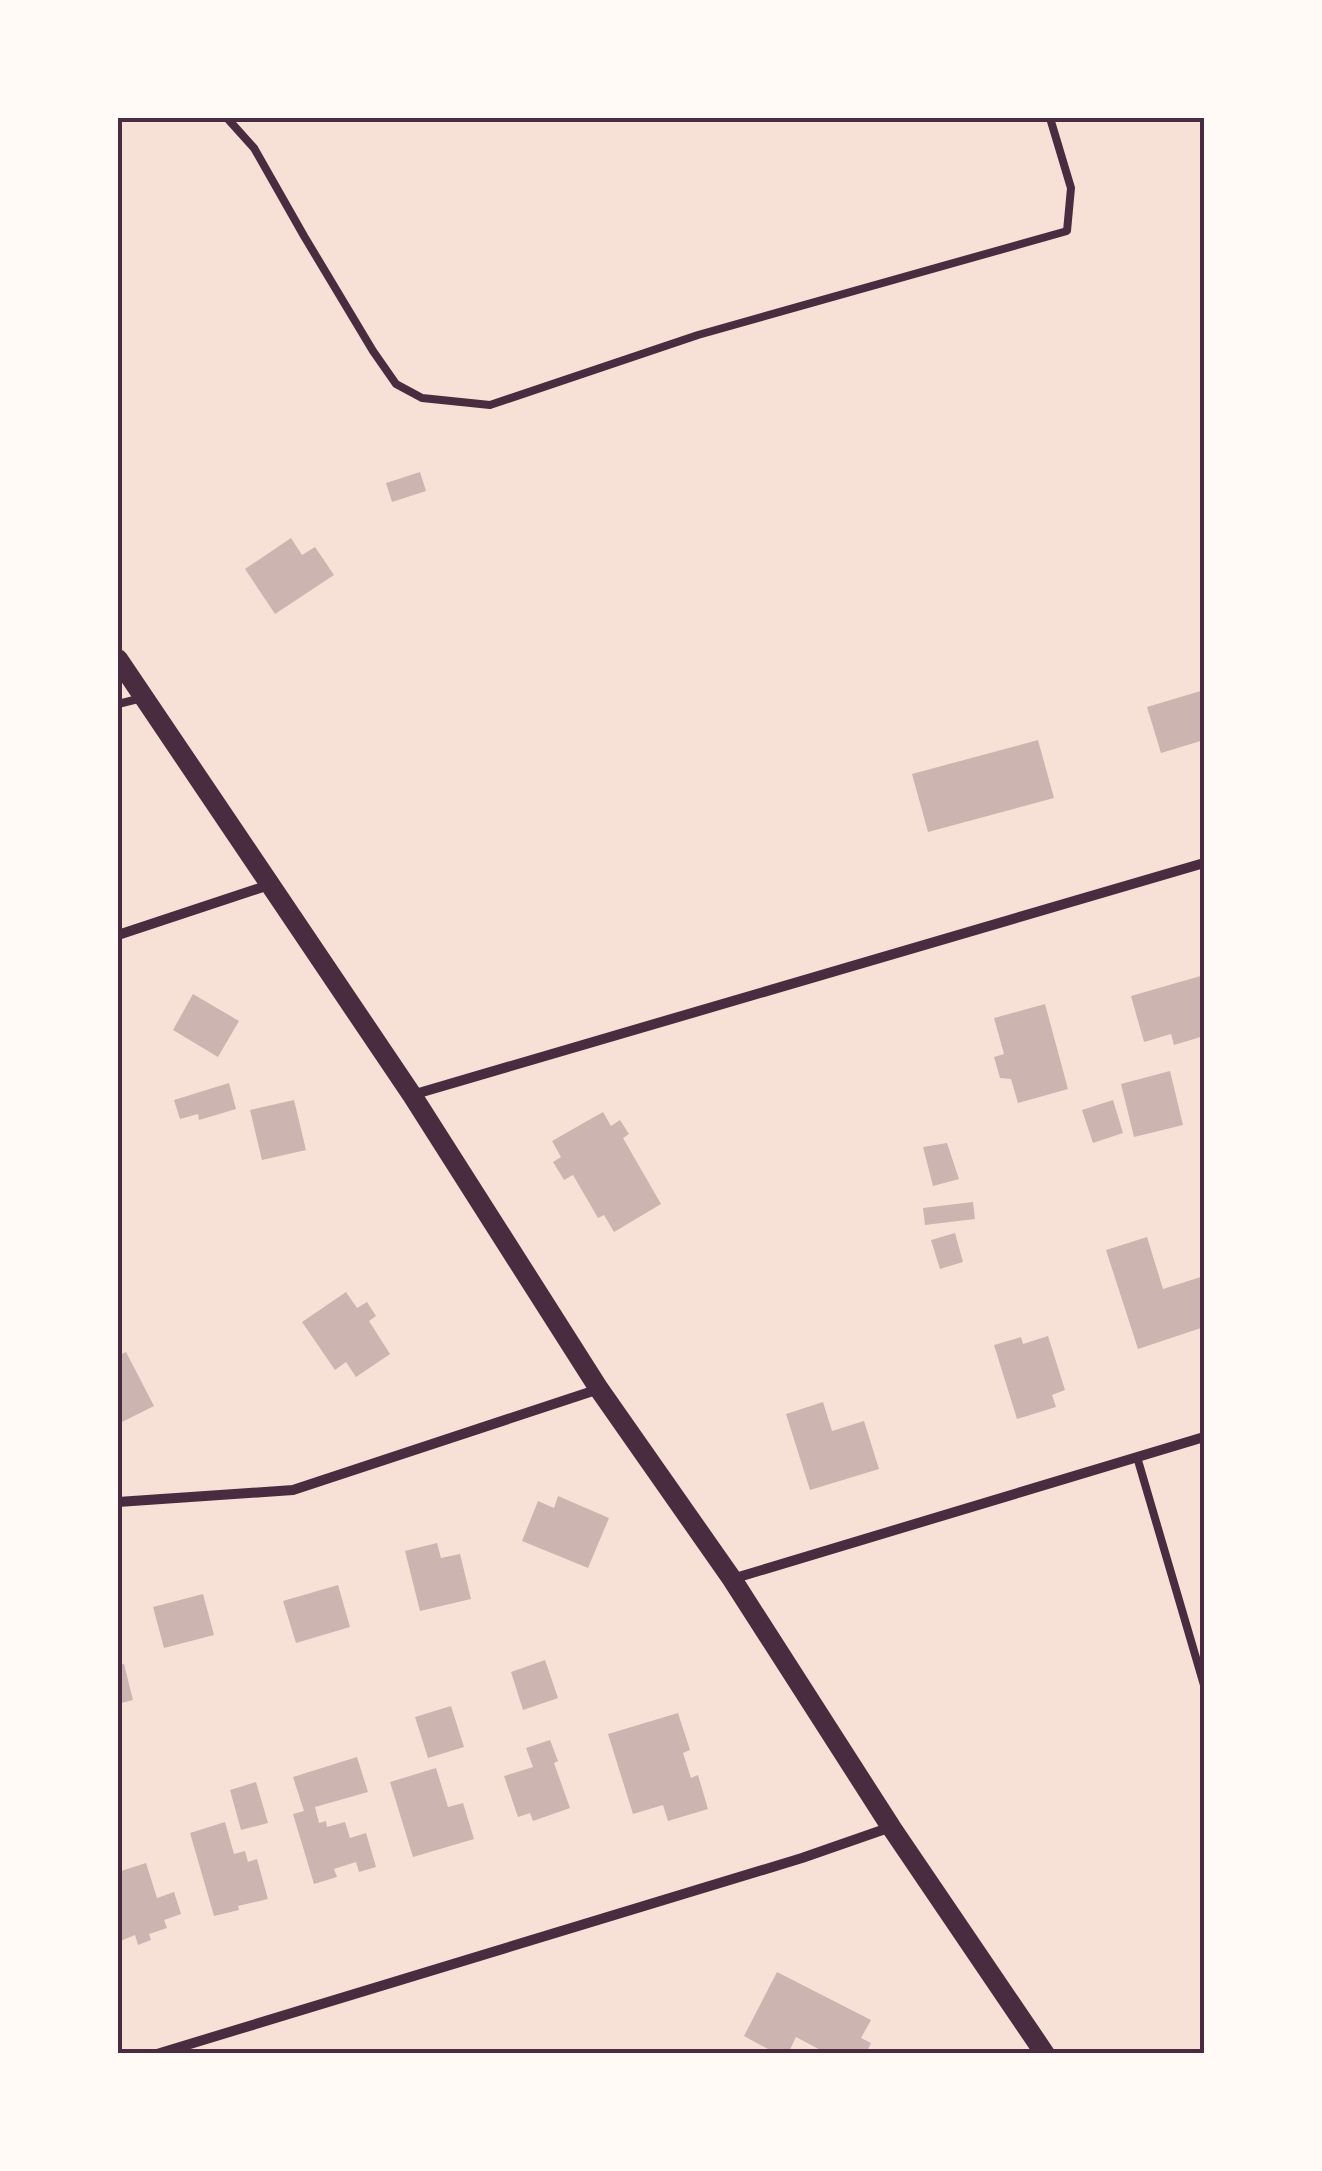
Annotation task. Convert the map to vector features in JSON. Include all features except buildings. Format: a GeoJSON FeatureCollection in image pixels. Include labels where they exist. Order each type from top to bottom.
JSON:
{"type":"FeatureCollection","features":[{"type":"Feature","properties":{"kind":"main road"},"geometry":{"type":"LineString","coordinates":[[118,658],[412,1095],[599,1389],[732,1579],[891,1827],[1045,2054]]}},
{"type":"Feature","properties":{"kind":"street"},"geometry":{"type":"LineString","coordinates":[[412,1095],[1204,863]]}},
{"type":"Feature","properties":{"kind":"street"},"geometry":{"type":"LineString","coordinates":[[118,935],[269,885]]}},
{"type":"Feature","properties":{"kind":"street"},"geometry":{"type":"LineString","coordinates":[[118,1502],[294,1490],[599,1389]]}},
{"type":"Feature","properties":{"kind":"street"},"geometry":{"type":"LineString","coordinates":[[732,1579],[1204,1437]]}},
{"type":"Feature","properties":{"kind":"street"},"geometry":{"type":"LineString","coordinates":[[157,2054],[802,1858],[891,1827]]}},
{"type":"Feature","properties":{"kind":"lane"},"geometry":{"type":"LineString","coordinates":[[227,118],[254,148],[396,384],[422,398],[490,404],[698,334],[1067,231],[1071,188],[1050,118]]}},
{"type":"Feature","properties":{"kind":"lane"},"geometry":{"type":"LineString","coordinates":[[118,704],[144,697]]}},
{"type":"Feature","properties":{"kind":"lane"},"geometry":{"type":"LineString","coordinates":[[1137,1457],[1204,1685]]}}]}
